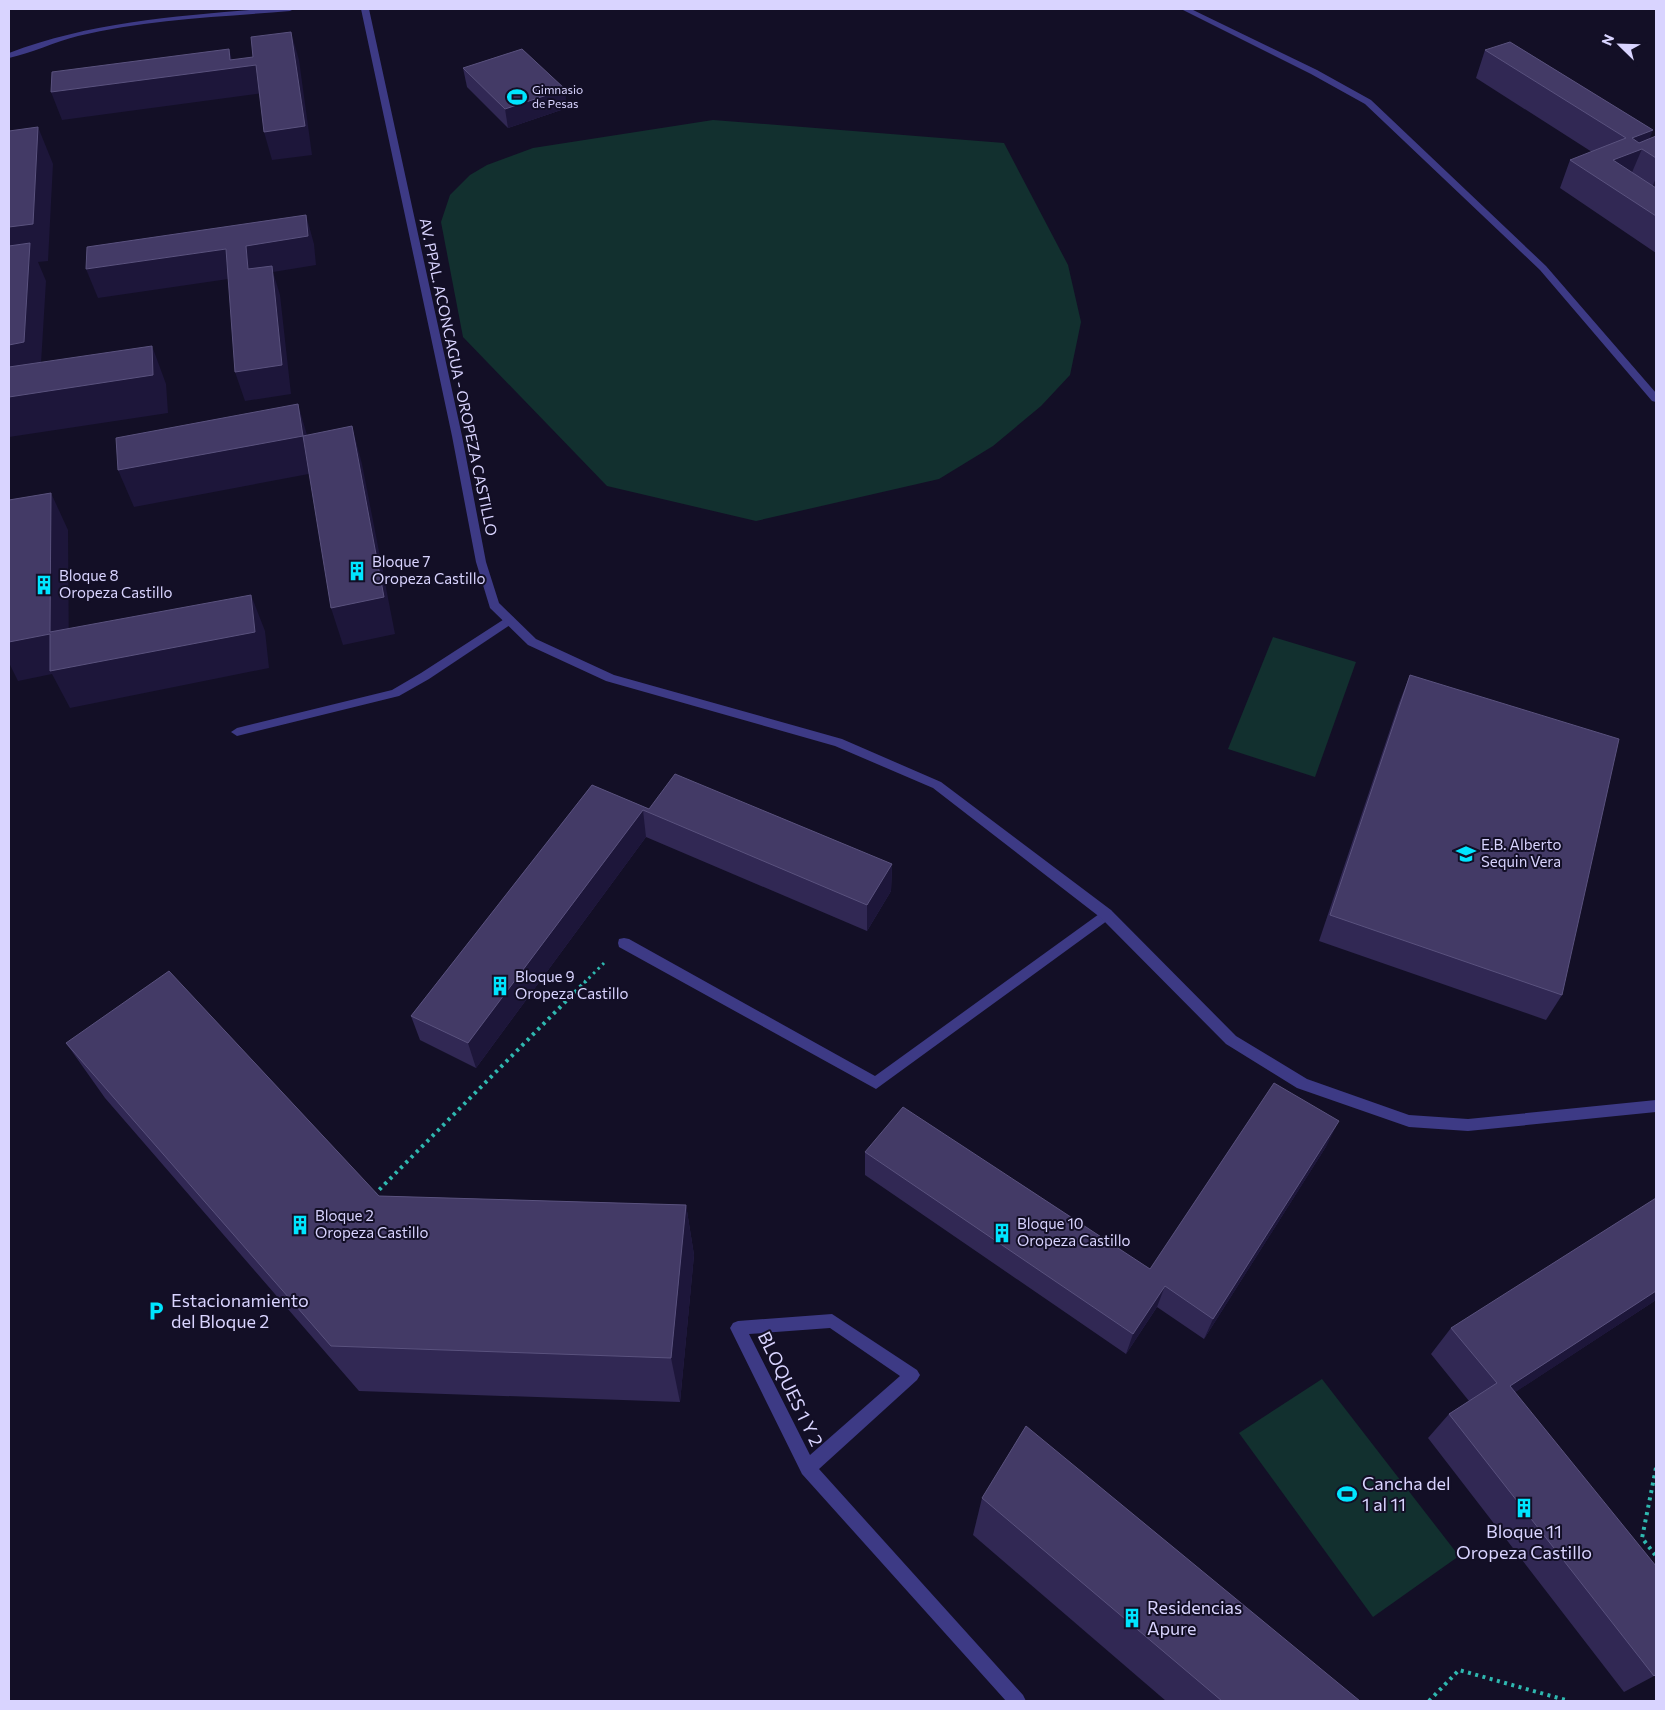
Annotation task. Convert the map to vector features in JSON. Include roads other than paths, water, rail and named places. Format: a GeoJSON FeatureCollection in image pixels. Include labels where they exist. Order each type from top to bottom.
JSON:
{"type":"FeatureCollection","features":[{"type":"Feature","properties":{"kind":"street"},"geometry":{"type":"LineString","coordinates":[[9,56],[77,34],[125,24],[290,9]]}},
{"type":"Feature","properties":{"kind":"street","name":"AV. PPAL. ACONCAGUA - OROPEZA CASTILLO"},"geometry":{"type":"LineString","coordinates":[[365,9],[455,426],[481,562],[494,605],[532,642],[610,678],[838,742],[937,785],[1106,914],[1231,1040],[1302,1084],[1409,1120],[1468,1124],[1656,1106]]}},
{"type":"Feature","properties":{"kind":"street"},"geometry":{"type":"LineString","coordinates":[[1184,9],[1314,72],[1368,102],[1543,268],[1656,399]]}},
{"type":"Feature","properties":{"kind":"street"},"geometry":{"type":"LineString","coordinates":[[237,732],[395,693],[425,676],[509,620]]}},
{"type":"Feature","properties":{"kind":"street"},"geometry":{"type":"LineString","coordinates":[[624,943],[876,1083],[1106,914]]}},
{"type":"Feature","properties":{"kind":"street","name":"BLOQUES 1 Y 2"},"geometry":{"type":"LineString","coordinates":[[808,1468],[912,1375],[832,1321],[738,1328],[808,1468],[1017,1701]]}},
{"type":"Feature","properties":{"kind":"place","name":"Gimnasio de Pesas"},"geometry":{"type":"Point","coordinates":[517,97]}},
{"type":"Feature","properties":{"kind":"place","name":"Bloque 7 Oropeza Castillo"},"geometry":{"type":"Point","coordinates":[357,571]}},
{"type":"Feature","properties":{"kind":"place","name":"Bloque 8 Oropeza Castillo"},"geometry":{"type":"Point","coordinates":[44,585]}},
{"type":"Feature","properties":{"kind":"place","name":"E.B. Alberto Sequin Vera"},"geometry":{"type":"Point","coordinates":[1466,854]}},
{"type":"Feature","properties":{"kind":"place","name":"Bloque 9 Oropeza Castillo"},"geometry":{"type":"Point","coordinates":[500,986]}},
{"type":"Feature","properties":{"kind":"place","name":"Bloque 2 Oropeza Castillo"},"geometry":{"type":"Point","coordinates":[300,1225]}},
{"type":"Feature","properties":{"kind":"place","name":"Bloque 10 Oropeza Castillo"},"geometry":{"type":"Point","coordinates":[1002,1233]}},
{"type":"Feature","properties":{"kind":"place","name":"Estacionamiento del Bloque 2"},"geometry":{"type":"Point","coordinates":[156,1311]}},
{"type":"Feature","properties":{"kind":"place","name":"Cancha del 1 al 11"},"geometry":{"type":"Point","coordinates":[1347,1494]}},
{"type":"Feature","properties":{"kind":"place","name":"Bloque 11 Oropeza Castillo"},"geometry":{"type":"Point","coordinates":[1524,1508]}},
{"type":"Feature","properties":{"kind":"place","name":"Residencias Apure"},"geometry":{"type":"Point","coordinates":[1132,1618]}}]}
